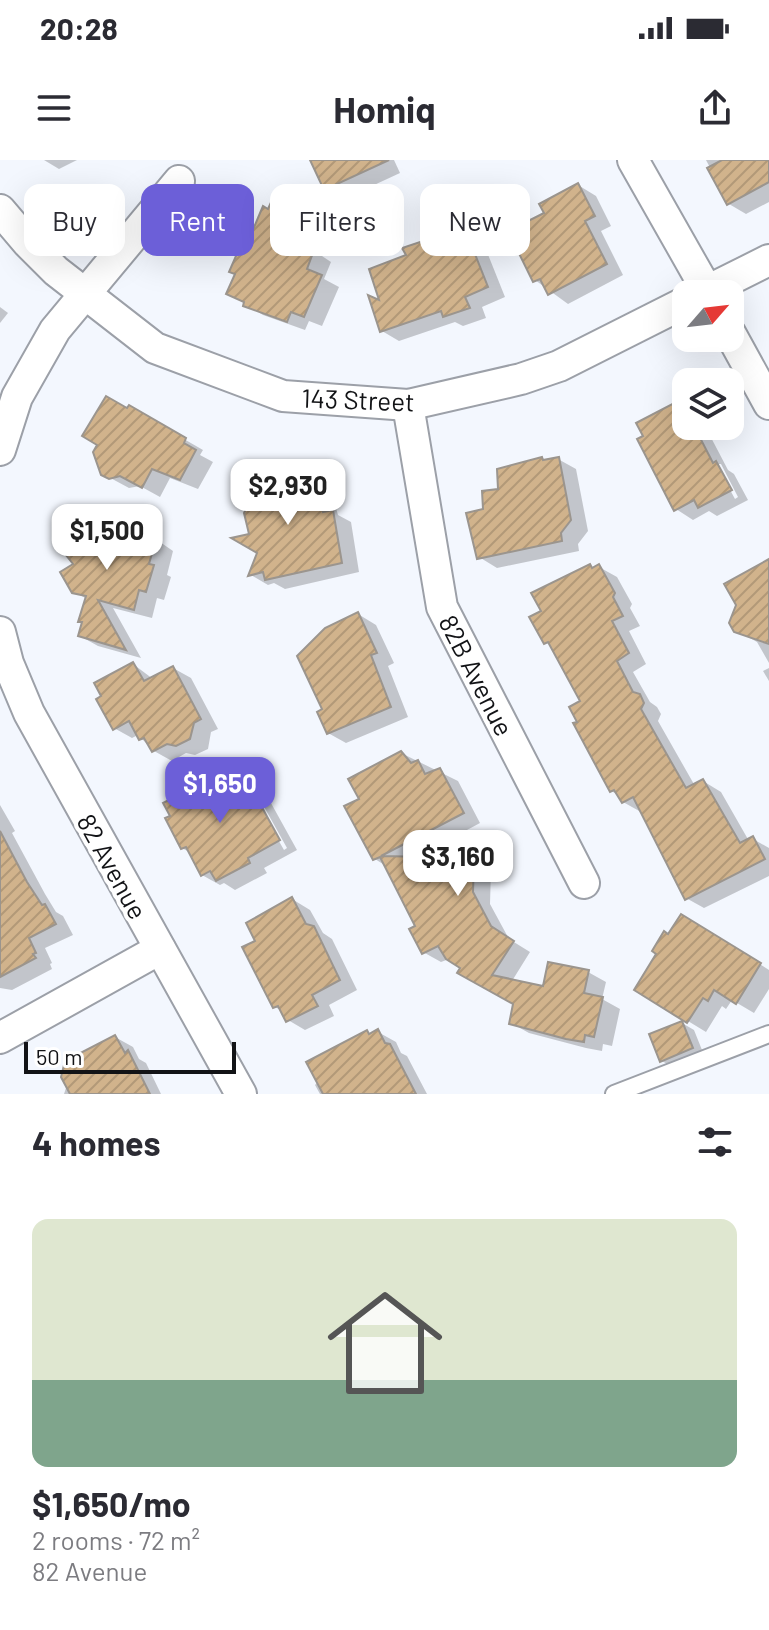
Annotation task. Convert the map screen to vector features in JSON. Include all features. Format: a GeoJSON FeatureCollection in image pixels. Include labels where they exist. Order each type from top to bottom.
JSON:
{"type":"FeatureCollection","features":[{"type":"Feature","properties":{"kind":"street"},"geometry":{"type":"LineString","coordinates":[[633,160],[693,280]]}},
{"type":"Feature","properties":{"kind":"street"},"geometry":{"type":"LineString","coordinates":[[0,450],[17,397],[34,362],[55,330],[179,181]]}},
{"type":"Feature","properties":{"kind":"street","name":"143 Street"},"geometry":{"type":"LineString","coordinates":[[0,210],[28,243],[85,296],[155,348],[283,396],[408,405],[532,377],[672,309]]}},
{"type":"Feature","properties":{"kind":"street","name":"143 Street"},"geometry":{"type":"LineString","coordinates":[[730,280],[769,260]]}},
{"type":"Feature","properties":{"kind":"street"},"geometry":{"type":"LineString","coordinates":[[740,352],[769,404]]}},
{"type":"Feature","properties":{"kind":"street","name":"82B Avenue"},"geometry":{"type":"LineString","coordinates":[[408,405],[442,607],[584,883]]}},
{"type":"Feature","properties":{"kind":"street","name":"82 Avenue"},"geometry":{"type":"LineString","coordinates":[[0,632],[8,663],[29,713],[241,1094]]}},
{"type":"Feature","properties":{"kind":"street"},"geometry":{"type":"LineString","coordinates":[[0,1038],[160,949]]}},
{"type":"Feature","properties":{"kind":"lane"},"geometry":{"type":"LineString","coordinates":[[614,1094],[769,1034]]}},
{"type":"Feature","properties":{"kind":"building"},"geometry":{"type":"Polygon","coordinates":[[[310,160],[389,160],[337,184],[321,184],[310,160]]]}},
{"type":"Feature","properties":{"kind":"building"},"geometry":{"type":"Polygon","coordinates":[[[722,160],[769,160],[769,182],[727,205],[707,168],[722,160]]]}},
{"type":"Feature","properties":{"kind":"building"},"geometry":{"type":"Polygon","coordinates":[[[578,183],[595,216],[585,221],[607,264],[548,295],[540,279],[533,282],[520,256],[530,256],[530,220],[544,213],[539,204],[578,183]]]}},
{"type":"Feature","properties":{"kind":"building"},"geometry":{"type":"Polygon","coordinates":[[[270,204],[270,256],[312,256],[307,269],[322,275],[304,317],[291,312],[287,322],[243,306],[244,302],[226,294],[235,274],[229,272],[236,256],[254,256],[254,227],[263,206],[268,209],[270,204]]]}},
{"type":"Feature","properties":{"kind":"building"},"geometry":{"type":"Polygon","coordinates":[[[420,242],[420,256],[476,256],[488,287],[465,297],[470,308],[443,317],[441,311],[380,332],[368,295],[379,300],[369,269],[406,255],[404,247],[420,242]]]}},
{"type":"Feature","properties":{"kind":"building"},"geometry":{"type":"Polygon","coordinates":[[[106,396],[127,408],[129,405],[186,438],[184,443],[196,450],[180,480],[152,469],[142,488],[120,476],[109,479],[101,475],[93,452],[97,445],[82,436],[106,396]]]}},
{"type":"Feature","properties":{"kind":"building"},"geometry":{"type":"Polygon","coordinates":[[[672,404],[672,440],[701,440],[732,490],[698,508],[694,500],[674,511],[637,439],[643,436],[636,423],[672,404]]]}},
{"type":"Feature","properties":{"kind":"building"},"geometry":{"type":"Polygon","coordinates":[[[542,457],[543,460],[559,457],[571,520],[561,533],[562,541],[477,559],[466,513],[483,509],[482,491],[498,489],[497,469],[542,457]]]}},
{"type":"Feature","properties":{"kind":"building"},"geometry":{"type":"Polygon","coordinates":[[[286,468],[287,471],[300,468],[306,491],[317,488],[323,512],[333,510],[342,563],[265,580],[263,572],[248,576],[257,553],[231,538],[249,534],[244,513],[253,494],[252,476],[286,468]]]}},
{"type":"Feature","properties":{"kind":"building"},"geometry":{"type":"Polygon","coordinates":[[[95,515],[145,529],[149,537],[156,539],[149,564],[154,565],[146,592],[139,590],[134,610],[98,600],[126,650],[78,636],[82,622],[78,622],[86,596],[72,593],[60,572],[73,564],[62,550],[70,523],[91,529],[95,515]]]}},
{"type":"Feature","properties":{"kind":"building"},"geometry":{"type":"Polygon","coordinates":[[[769,559],[769,644],[734,632],[729,623],[736,605],[724,584],[769,559]]]}},
{"type":"Feature","properties":{"kind":"building"},"geometry":{"type":"Polygon","coordinates":[[[590,564],[592,568],[599,564],[623,616],[612,621],[629,653],[617,661],[633,692],[640,694],[644,703],[641,709],[686,788],[703,779],[740,843],[753,836],[765,859],[685,900],[633,797],[622,803],[614,790],[610,792],[573,723],[577,722],[569,707],[580,701],[548,642],[544,644],[529,617],[541,611],[531,593],[590,564]]]}},
{"type":"Feature","properties":{"kind":"building"},"geometry":{"type":"Polygon","coordinates":[[[358,612],[377,653],[371,655],[391,707],[327,734],[317,712],[322,709],[297,656],[325,628],[358,612]]]}},
{"type":"Feature","properties":{"kind":"building"},"geometry":{"type":"Polygon","coordinates":[[[133,662],[144,681],[173,666],[201,719],[194,723],[190,739],[176,746],[167,744],[152,752],[144,738],[139,740],[129,721],[113,730],[96,699],[101,696],[94,683],[133,662]]]}},
{"type":"Feature","properties":{"kind":"building"},"geometry":{"type":"Polygon","coordinates":[[[401,751],[411,763],[418,760],[425,774],[440,768],[464,813],[381,856],[474,858],[473,892],[491,926],[514,941],[492,975],[543,986],[548,962],[589,970],[584,993],[603,997],[594,1037],[585,1035],[584,1042],[509,1024],[513,1004],[457,973],[460,968],[446,959],[438,946],[422,954],[409,929],[415,926],[380,857],[373,860],[344,806],[359,799],[348,779],[401,751]]]}},
{"type":"Feature","properties":{"kind":"building"},"geometry":{"type":"Polygon","coordinates":[[[239,774],[245,784],[248,782],[280,840],[248,858],[250,863],[216,881],[210,871],[201,876],[186,847],[181,849],[165,818],[170,816],[163,803],[219,775],[223,782],[239,774]]]}},
{"type":"Feature","properties":{"kind":"building"},"geometry":{"type":"Polygon","coordinates":[[[0,831],[27,882],[56,924],[29,938],[36,958],[0,977],[0,831]]]}},
{"type":"Feature","properties":{"kind":"building"},"geometry":{"type":"Polygon","coordinates":[[[292,897],[306,924],[314,926],[340,980],[312,995],[318,1006],[286,1022],[278,1006],[273,1008],[242,947],[255,941],[246,923],[292,897]]]}},
{"type":"Feature","properties":{"kind":"building"},"geometry":{"type":"Polygon","coordinates":[[[681,914],[761,963],[736,1004],[714,990],[708,1001],[703,998],[687,1023],[634,990],[656,954],[652,951],[664,931],[668,934],[681,914]]]}},
{"type":"Feature","properties":{"kind":"building"},"geometry":{"type":"Polygon","coordinates":[[[682,1021],[693,1048],[660,1062],[649,1034],[682,1021]]]}},
{"type":"Feature","properties":{"kind":"building"},"geometry":{"type":"Polygon","coordinates":[[[378,1029],[385,1043],[390,1044],[416,1094],[323,1094],[306,1062],[367,1030],[369,1034],[378,1029]]]}},
{"type":"Feature","properties":{"kind":"building"},"geometry":{"type":"Polygon","coordinates":[[[115,1035],[125,1053],[128,1050],[150,1094],[70,1094],[61,1077],[65,1061],[115,1035]]]}}]}
